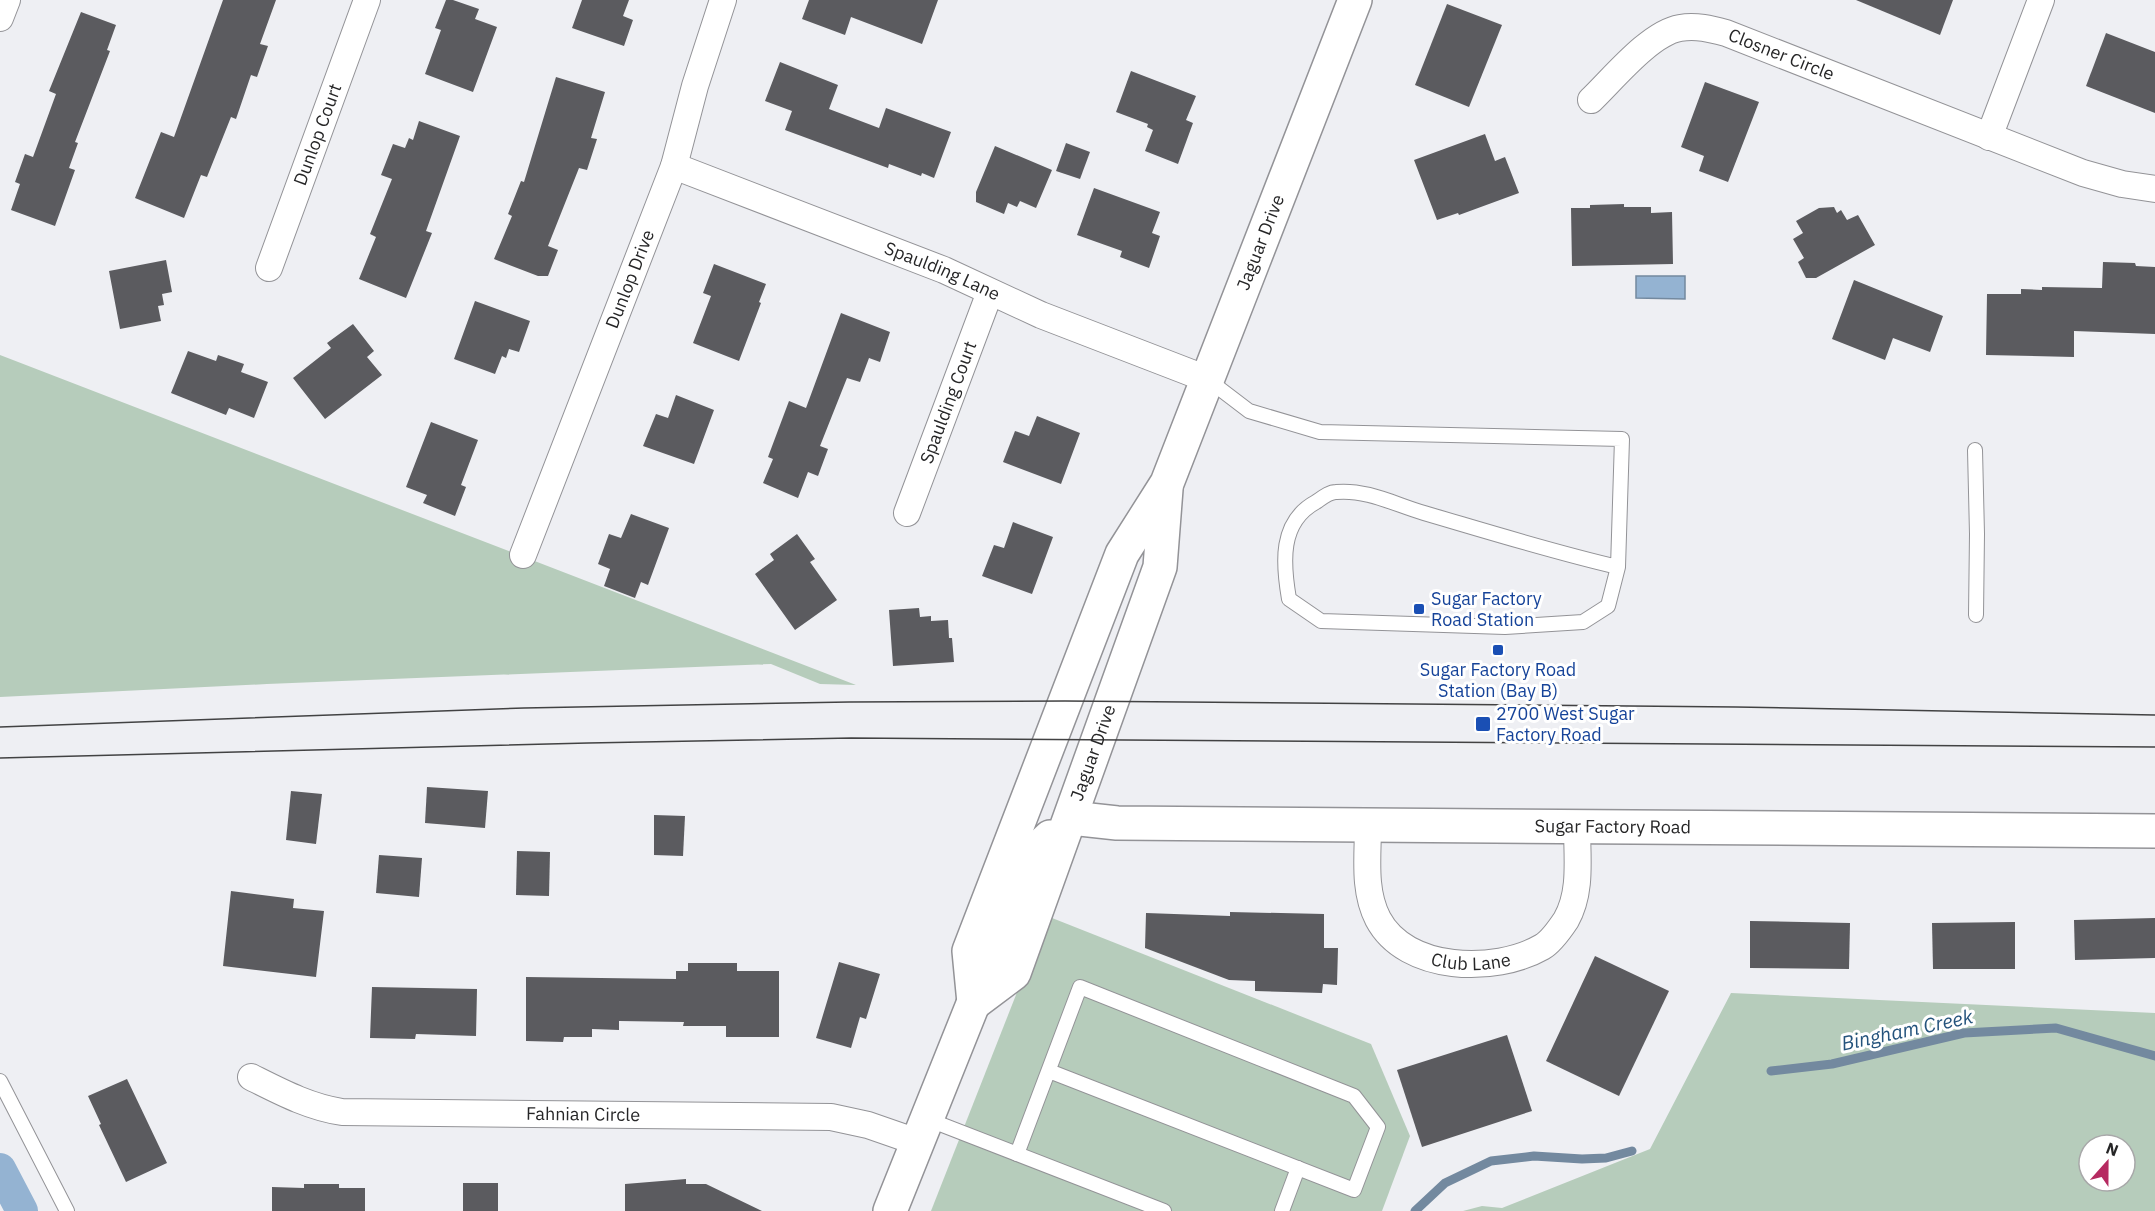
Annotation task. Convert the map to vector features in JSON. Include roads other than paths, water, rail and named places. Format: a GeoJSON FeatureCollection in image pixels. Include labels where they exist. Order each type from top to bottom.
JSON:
{"type":"FeatureCollection","features":[{"type":"Feature","properties":{"kind":"main road","name":"Jaguar Drive"},"geometry":{"type":"LineString","coordinates":[[890,1211],[974,1003],[969,951],[1122,554],[1167,483],[1355,0]]}},
{"type":"Feature","properties":{"kind":"main road","name":"Jaguar Drive"},"geometry":{"type":"LineString","coordinates":[[1071,818],[1110,702],[1160,567],[1167,483]]}},
{"type":"Feature","properties":{"kind":"main road","name":"Sugar Factory Road"},"geometry":{"type":"LineString","coordinates":[[1071,818],[1117,823],[2155,831]]}},
{"type":"Feature","properties":{"kind":"main road"},"geometry":{"type":"LineString","coordinates":[[974,1003],[1034,852],[1071,818]]}},
{"type":"Feature","properties":{"kind":"street"},"geometry":{"type":"LineString","coordinates":[[0,18],[7,0]]}},
{"type":"Feature","properties":{"kind":"street","name":"Dunlop Court"},"geometry":{"type":"LineString","coordinates":[[269,268],[367,0]]}},
{"type":"Feature","properties":{"kind":"street","name":"Dunlop Drive"},"geometry":{"type":"LineString","coordinates":[[523,555],[674,166],[695,86],[723,0]]}},
{"type":"Feature","properties":{"kind":"street"},"geometry":{"type":"LineString","coordinates":[[1989,137],[2041,0]]}},
{"type":"Feature","properties":{"kind":"street","name":"Closner Circle"},"geometry":{"type":"LineString","coordinates":[[1591,100],[1660,36],[1679,28],[1702,27],[1726,33],[2083,173],[2122,184],[2155,189]]}},
{"type":"Feature","properties":{"kind":"street","name":"Spaulding Lane"},"geometry":{"type":"LineString","coordinates":[[674,166],[944,270],[1041,315],[1208,379]]}},
{"type":"Feature","properties":{"kind":"street","name":"Spaulding Court"},"geometry":{"type":"LineString","coordinates":[[907,513],[990,292]]}},
{"type":"Feature","properties":{"kind":"street","name":"Club Lane"},"geometry":{"type":"LineString","coordinates":[[1368,825],[1369,895],[1383,926],[1398,942],[1410,950],[1451,963],[1474,964],[1498,962],[1521,956],[1544,946],[1556,934],[1573,906],[1577,889],[1576,826]]}},
{"type":"Feature","properties":{"kind":"street","name":"Fahnian Circle"},"geometry":{"type":"LineString","coordinates":[[251,1077],[304,1103],[321,1109],[342,1112],[831,1117],[868,1125],[922,1131]]}},
{"type":"Feature","properties":{"kind":"lane"},"geometry":{"type":"LineString","coordinates":[[1208,379],[1249,411],[1320,432],[1622,439],[1618,567],[1608,606],[1583,622],[1505,627],[1321,621],[1289,599],[1283,564],[1289,531],[1306,507],[1334,492],[1366,494],[1569,556],[1618,567]]}},
{"type":"Feature","properties":{"kind":"lane"},"geometry":{"type":"LineString","coordinates":[[1975,450],[1976,615]]}},
{"type":"Feature","properties":{"kind":"lane"},"geometry":{"type":"LineString","coordinates":[[1017,1154],[1080,987],[1354,1096],[1378,1127],[1354,1190],[1049,1071]]}},
{"type":"Feature","properties":{"kind":"lane"},"geometry":{"type":"LineString","coordinates":[[0,1081],[66,1211]]}},
{"type":"Feature","properties":{"kind":"lane"},"geometry":{"type":"LineString","coordinates":[[922,1131],[1017,1154],[1164,1211]]}},
{"type":"Feature","properties":{"kind":"lane"},"geometry":{"type":"LineString","coordinates":[[1282,1211],[1298,1168]]}},
{"type":"Feature","properties":{"kind":"water"},"geometry":{"type":"Polygon","coordinates":[[[1636,276],[1685,276],[1685,299],[1636,298],[1636,276]]]}},
{"type":"Feature","properties":{"kind":"waterway","name":"Bingham Creek"},"geometry":{"type":"LineString","coordinates":[[1771,1071],[1832,1064],[1964,1033],[2056,1028],[2155,1056]]}},
{"type":"Feature","properties":{"kind":"waterway","name":"Bingham Creek"},"geometry":{"type":"LineString","coordinates":[[1415,1211],[1445,1183],[1491,1161],[1534,1156],[1606,1158],[1632,1151]]}},
{"type":"Feature","properties":{"kind":"waterway"},"geometry":{"type":"LineString","coordinates":[[0,1169],[22,1211]]}},
{"type":"Feature","properties":{"kind":"tram line"},"geometry":{"type":"LineString","coordinates":[[0,727],[524,708],[849,702],[1065,701],[1736,707],[2155,715]]}},
{"type":"Feature","properties":{"kind":"tram line"},"geometry":{"type":"LineString","coordinates":[[0,758],[851,738],[2155,747]]}},
{"type":"Feature","properties":{"kind":"place","name":"Sugar Factory Road Station"},"geometry":{"type":"Point","coordinates":[1419,609]}},
{"type":"Feature","properties":{"kind":"place","name":"Sugar Factory Road Station (Bay B)"},"geometry":{"type":"Point","coordinates":[1498,650]}},
{"type":"Feature","properties":{"kind":"place","name":"2700 West Sugar Factory Road"},"geometry":{"type":"Point","coordinates":[1483,724]}}]}
